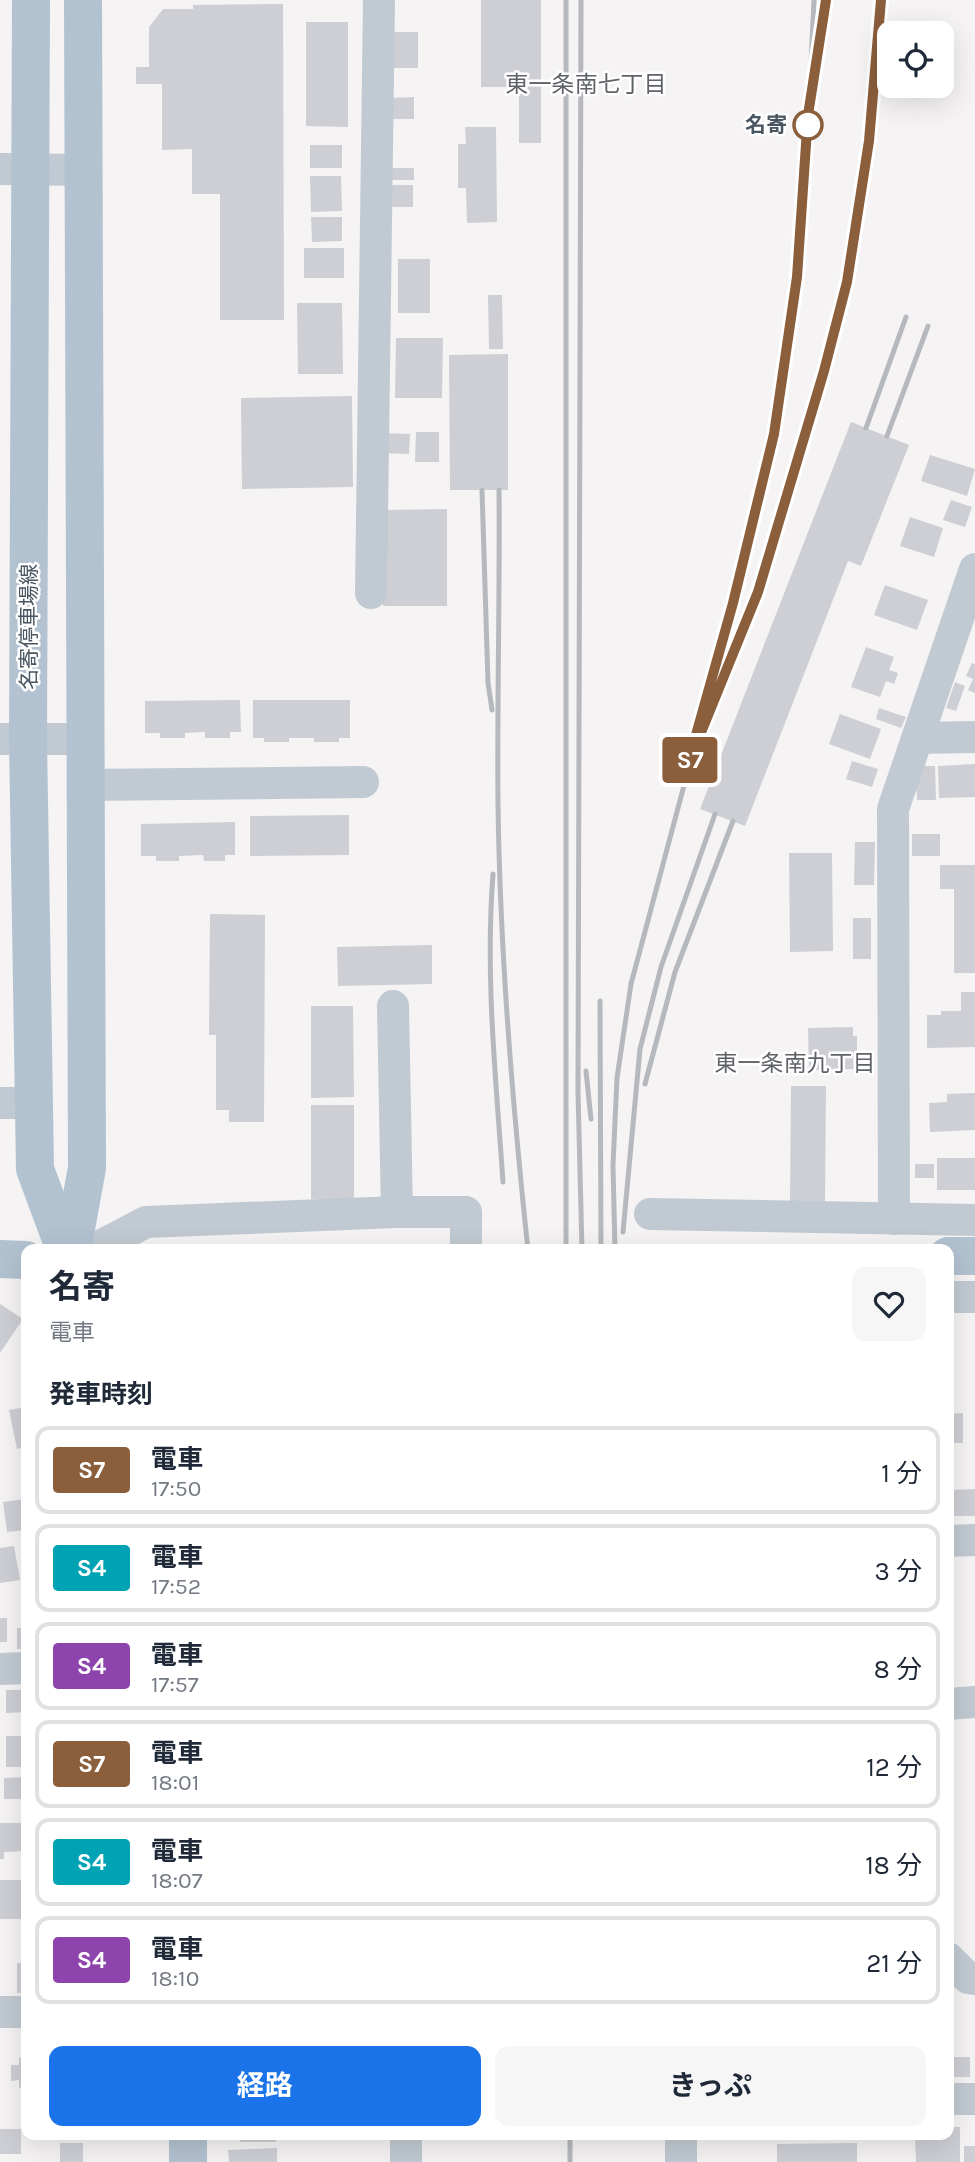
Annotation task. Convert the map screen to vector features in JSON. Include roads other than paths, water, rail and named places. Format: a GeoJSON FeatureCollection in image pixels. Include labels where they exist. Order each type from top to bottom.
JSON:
{"type":"FeatureCollection","features":[{"type":"Feature","properties":{"kind":"main road","name":"名寄停車場線"},"geometry":{"type":"LineString","coordinates":[[30,0],[16,169],[14,739],[17,1103],[35,1169],[63,1244]]}},
{"type":"Feature","properties":{"kind":"main road"},"geometry":{"type":"LineString","coordinates":[[73,1244],[87,1168],[83,0]]}},
{"type":"Feature","properties":{"kind":"main road"},"geometry":{"type":"LineString","coordinates":[[954,1256],[975,1256]]}},
{"type":"Feature","properties":{"kind":"main road"},"geometry":{"type":"LineString","coordinates":[[0,1259],[21,1260]]}},
{"type":"Feature","properties":{"kind":"main road"},"geometry":{"type":"LineString","coordinates":[[188,2140],[188,2162]]}},
{"type":"Feature","properties":{"kind":"street"},"geometry":{"type":"LineString","coordinates":[[371,593],[379,0]]}},
{"type":"Feature","properties":{"kind":"street"},"geometry":{"type":"LineString","coordinates":[[16,169],[84,170]]}},
{"type":"Feature","properties":{"kind":"street"},"geometry":{"type":"LineString","coordinates":[[894,1219],[893,809],[975,569]]}},
{"type":"Feature","properties":{"kind":"street"},"geometry":{"type":"LineString","coordinates":[[918,738],[975,737]]}},
{"type":"Feature","properties":{"kind":"street"},"geometry":{"type":"LineString","coordinates":[[14,739],[85,739]]}},
{"type":"Feature","properties":{"kind":"street"},"geometry":{"type":"LineString","coordinates":[[86,785],[363,782]]}},
{"type":"Feature","properties":{"kind":"street"},"geometry":{"type":"LineString","coordinates":[[393,1006],[397,1212]]}},
{"type":"Feature","properties":{"kind":"street"},"geometry":{"type":"LineString","coordinates":[[104,1244],[146,1222],[397,1212],[466,1212],[466,1244]]}},
{"type":"Feature","properties":{"kind":"street"},"geometry":{"type":"LineString","coordinates":[[650,1214],[975,1220]]}},
{"type":"Feature","properties":{"kind":"street"},"geometry":{"type":"LineString","coordinates":[[954,1297],[975,1297]]}},
{"type":"Feature","properties":{"kind":"street"},"geometry":{"type":"LineString","coordinates":[[954,1541],[975,1539]]}},
{"type":"Feature","properties":{"kind":"street"},"geometry":{"type":"LineString","coordinates":[[0,1669],[21,1668]]}},
{"type":"Feature","properties":{"kind":"street"},"geometry":{"type":"LineString","coordinates":[[954,1704],[975,1702]]}},
{"type":"Feature","properties":{"kind":"street"},"geometry":{"type":"LineString","coordinates":[[954,1964],[968,1978],[975,1979]]}},
{"type":"Feature","properties":{"kind":"street"},"geometry":{"type":"LineString","coordinates":[[0,2012],[21,2012]]}},
{"type":"Feature","properties":{"kind":"street"},"geometry":{"type":"LineString","coordinates":[[954,2099],[975,2099]]}},
{"type":"Feature","properties":{"kind":"street"},"geometry":{"type":"LineString","coordinates":[[406,2140],[406,2162]]}},
{"type":"Feature","properties":{"kind":"street"},"geometry":{"type":"LineString","coordinates":[[681,2140],[681,2162]]}},
{"type":"Feature","properties":{"kind":"railway"},"geometry":{"type":"LineString","coordinates":[[566,0],[566,1244]]}},
{"type":"Feature","properties":{"kind":"railway"},"geometry":{"type":"LineString","coordinates":[[581,0],[578,1093],[582,1244]]}},
{"type":"Feature","properties":{"kind":"railway"},"geometry":{"type":"LineString","coordinates":[[615,1244],[613,1165],[617,1078],[631,984],[733,602],[774,434],[797,277],[806,171],[814,0]]}},
{"type":"Feature","properties":{"kind":"railway"},"geometry":{"type":"LineString","coordinates":[[821,35],[829,0]]}},
{"type":"Feature","properties":{"kind":"railway"},"geometry":{"type":"LineString","coordinates":[[717,692],[758,592],[824,371],[847,282],[869,141],[881,0]]}},
{"type":"Feature","properties":{"kind":"railway"},"geometry":{"type":"LineString","coordinates":[[866,428],[906,317]]}},
{"type":"Feature","properties":{"kind":"railway"},"geometry":{"type":"LineString","coordinates":[[887,436],[928,326]]}},
{"type":"Feature","properties":{"kind":"railway"},"geometry":{"type":"LineString","coordinates":[[482,490],[488,683],[492,710]]}},
{"type":"Feature","properties":{"kind":"railway"},"geometry":{"type":"LineString","coordinates":[[499,490],[498,804],[501,916],[512,1083],[527,1244]]}},
{"type":"Feature","properties":{"kind":"railway"},"geometry":{"type":"LineString","coordinates":[[623,1232],[640,1049],[661,967],[715,814]]}},
{"type":"Feature","properties":{"kind":"railway"},"geometry":{"type":"LineString","coordinates":[[645,1084],[675,972],[733,821]]}},
{"type":"Feature","properties":{"kind":"railway"},"geometry":{"type":"LineString","coordinates":[[493,874],[491,990],[503,1182]]}},
{"type":"Feature","properties":{"kind":"railway"},"geometry":{"type":"LineString","coordinates":[[600,1001],[601,1244]]}},
{"type":"Feature","properties":{"kind":"railway"},"geometry":{"type":"LineString","coordinates":[[586,1071],[591,1119]]}},
{"type":"Feature","properties":{"kind":"railway"},"geometry":{"type":"LineString","coordinates":[[570,2140],[570,2162]]}},
{"type":"Feature","properties":{"kind":"train","name":"S7"},"geometry":{"type":"LineString","coordinates":[[826,0],[808,115],[797,277],[774,434],[733,603],[687,767],[758,592],[824,371],[847,282],[869,141],[881,0]]}},
{"type":"Feature","properties":{"kind":"place","name":"名寄"},"geometry":{"type":"Point","coordinates":[808,125]}},
{"type":"Feature","properties":{"kind":"district","name":"東一条南七丁目"},"geometry":{"type":"Point","coordinates":[586,84]}},
{"type":"Feature","properties":{"kind":"district","name":"東一条南九丁目"},"geometry":{"type":"Point","coordinates":[795,1063]}}]}
